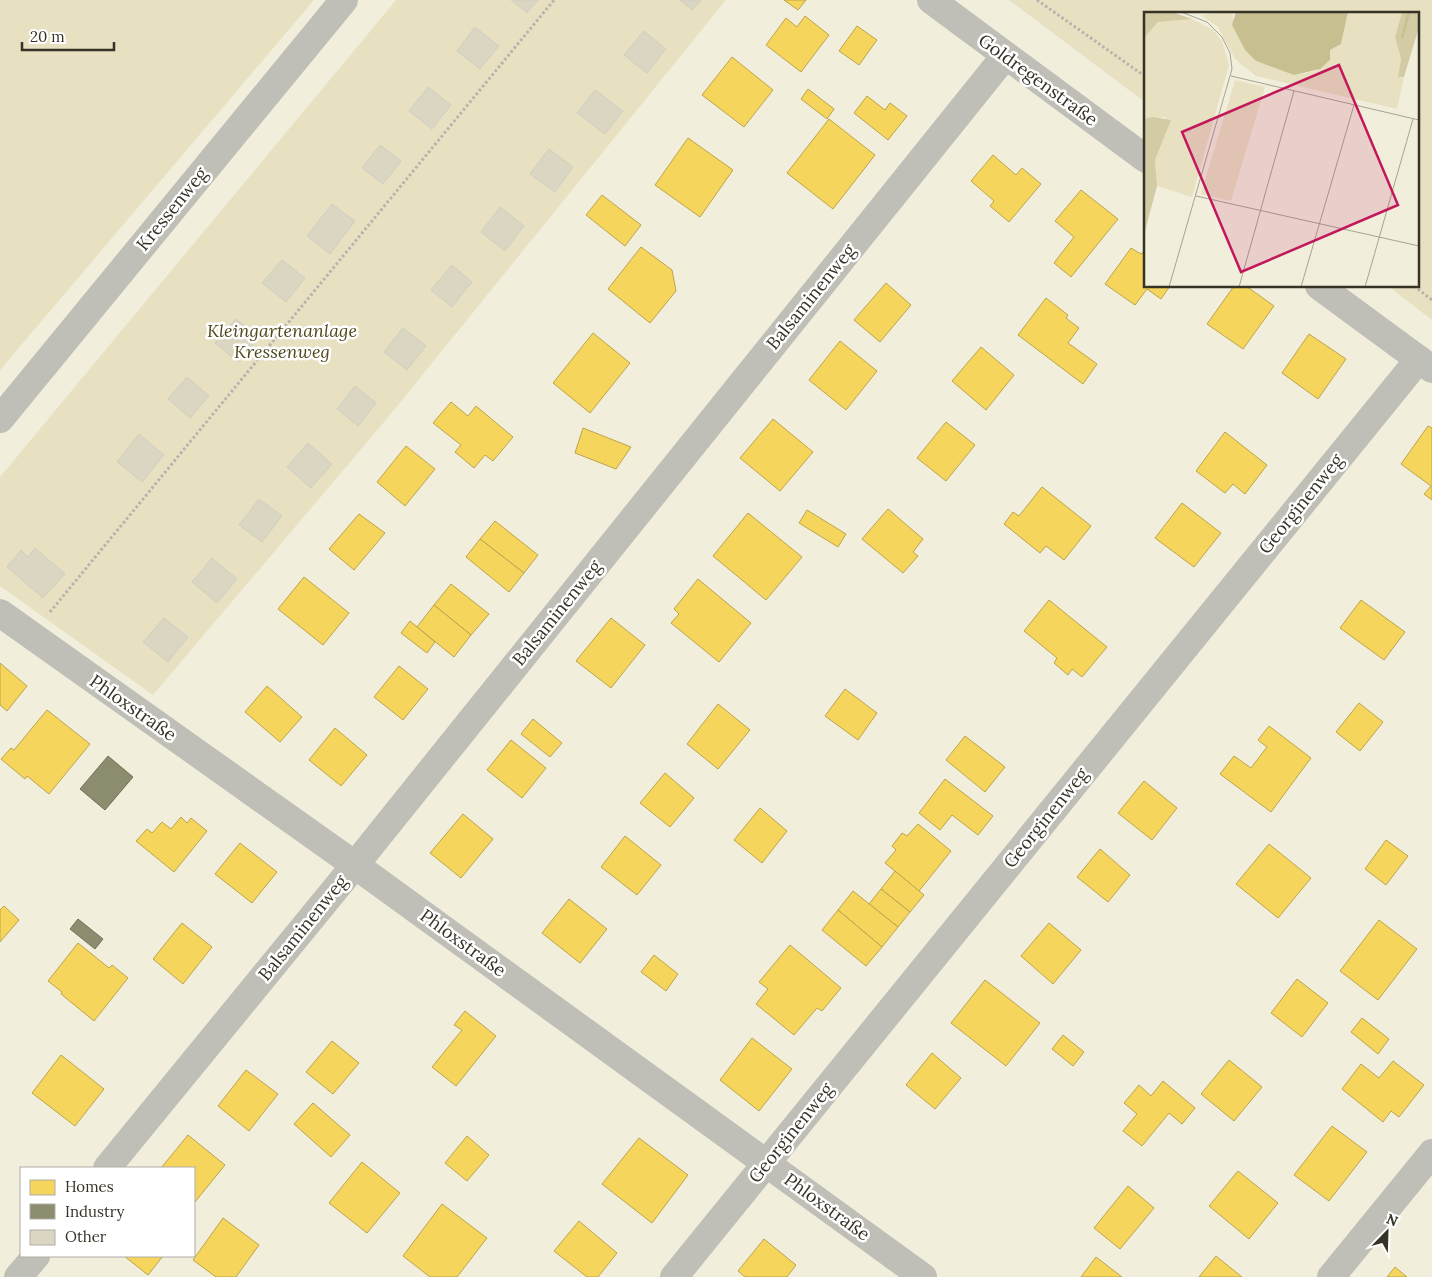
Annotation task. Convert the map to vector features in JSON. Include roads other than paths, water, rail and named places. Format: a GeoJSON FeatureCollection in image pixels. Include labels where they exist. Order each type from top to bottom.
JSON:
{"type":"FeatureCollection","features":[{"type":"Feature","properties":{"kind":"street","name":"Kressenweg"},"geometry":{"type":"LineString","coordinates":[[0,418],[344,0]]}},
{"type":"Feature","properties":{"kind":"street","name":"Goldregenstraße"},"geometry":{"type":"LineString","coordinates":[[931,0],[1144,158]]}},
{"type":"Feature","properties":{"kind":"street","name":"Balsaminenweg"},"geometry":{"type":"LineString","coordinates":[[108,1167],[355,865],[1005,56]]}},
{"type":"Feature","properties":{"kind":"street"},"geometry":{"type":"LineString","coordinates":[[1322,288],[1425,364]]}},
{"type":"Feature","properties":{"kind":"street","name":"Georginenweg"},"geometry":{"type":"LineString","coordinates":[[674,1277],[1425,364]]}},
{"type":"Feature","properties":{"kind":"street","name":"Phloxstraße"},"geometry":{"type":"LineString","coordinates":[[0,613],[355,865],[923,1277]]}},
{"type":"Feature","properties":{"kind":"street"},"geometry":{"type":"LineString","coordinates":[[1331,1277],[1432,1153]]}},
{"type":"Feature","properties":{"kind":"street"},"geometry":{"type":"LineString","coordinates":[[18,1277],[35,1257]]}},
{"type":"Feature","properties":{"kind":"park label","name":"Kleingartenanlage Kressenweg"},"geometry":{"type":"Point","coordinates":[282,341]}}]}
